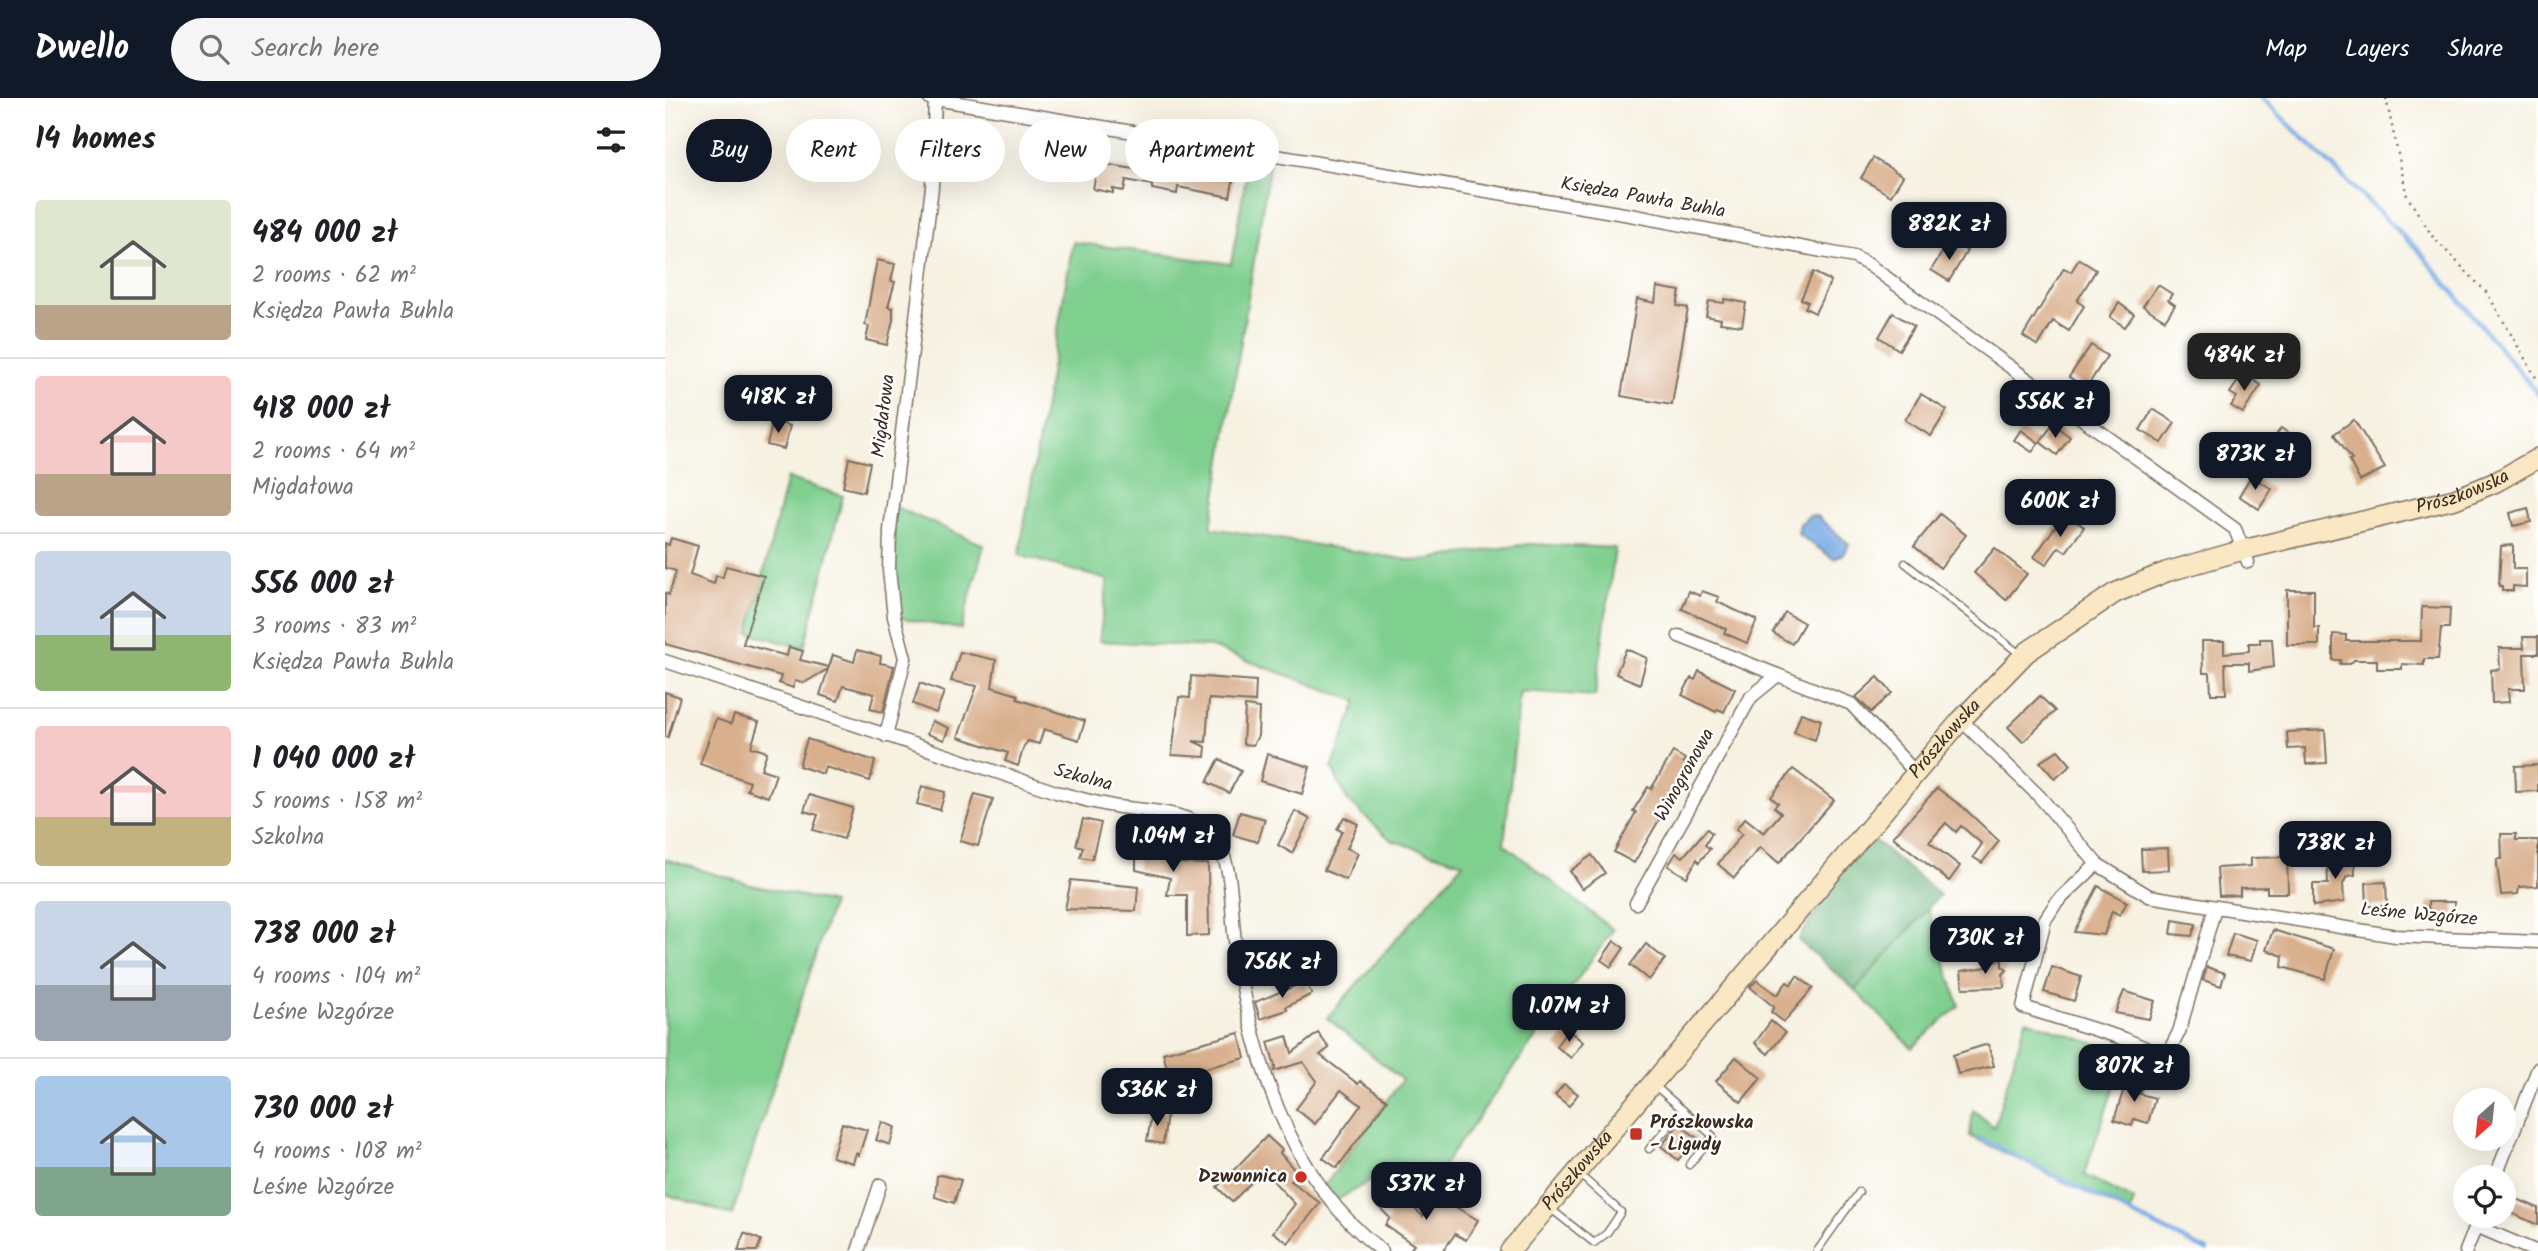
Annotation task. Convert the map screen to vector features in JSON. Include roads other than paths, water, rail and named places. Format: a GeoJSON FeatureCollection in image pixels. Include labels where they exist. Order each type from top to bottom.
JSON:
{"type":"FeatureCollection","features":[{"type":"Feature","properties":{"kind":"main road","name":"Prószkowska"},"geometry":{"type":"LineString","coordinates":[[1510,1251],[1916,773],[2022,656],[2078,615],[2115,593],[2166,572],[2246,556],[2455,499],[2496,482],[2538,458]]}},
{"type":"Feature","properties":{"kind":"street","name":"Księdza Pawła Buhla"},"geometry":{"type":"LineString","coordinates":[[933,98],[1630,215],[1854,257],[1879,272],[2235,529],[2246,556]]}},
{"type":"Feature","properties":{"kind":"street","name":"Migdałowa"},"geometry":{"type":"LineString","coordinates":[[886,736],[905,658],[894,617],[889,570],[890,530],[932,187],[933,98]]}},
{"type":"Feature","properties":{"kind":"street"},"geometry":{"type":"LineString","coordinates":[[1679,636],[1851,704],[1916,773]]}},
{"type":"Feature","properties":{"kind":"street","name":"Szkolna"},"geometry":{"type":"LineString","coordinates":[[665,661],[1065,794],[1186,820],[1211,834],[1221,851],[1229,882],[1246,1004],[1271,1093],[1289,1135],[1320,1185],[1382,1251]]}},
{"type":"Feature","properties":{"kind":"street","name":"Winogronowa"},"geometry":{"type":"LineString","coordinates":[[1636,903],[1751,697],[1778,675]]}},
{"type":"Feature","properties":{"kind":"street","name":"Leśne Wzgórze"},"geometry":{"type":"LineString","coordinates":[[1962,720],[2039,796],[2097,864],[2149,896],[2396,936],[2538,942]]}},
{"type":"Feature","properties":{"kind":"street"},"geometry":{"type":"LineString","coordinates":[[2097,864],[2056,903],[2045,920],[2023,1007],[2125,1039],[2166,1056],[2179,1032],[2215,908]]}},
{"type":"Feature","properties":{"kind":"street"},"geometry":{"type":"LineString","coordinates":[[2501,1165],[2533,1096],[2538,1069]]}},
{"type":"Feature","properties":{"kind":"street"},"geometry":{"type":"LineString","coordinates":[[858,1251],[880,1185]]}},
{"type":"Feature","properties":{"kind":"street"},"geometry":{"type":"LineString","coordinates":[[2466,1251],[2475,1228]]}},
{"type":"Feature","properties":{"kind":"street"},"geometry":{"type":"LineString","coordinates":[[2491,1228],[2535,1251]]}},
{"type":"Feature","properties":{"kind":"lane"},"geometry":{"type":"LineString","coordinates":[[1905,563],[2022,656]]}},
{"type":"Feature","properties":{"kind":"lane"},"geometry":{"type":"LineString","coordinates":[[1653,1084],[1713,1136],[1689,1165]]}},
{"type":"Feature","properties":{"kind":"lane"},"geometry":{"type":"LineString","coordinates":[[1649,1149],[1683,1110]]}},
{"type":"Feature","properties":{"kind":"lane"},"geometry":{"type":"LineString","coordinates":[[1548,1206],[1594,1242],[1607,1233],[1621,1212],[1577,1173]]}},
{"type":"Feature","properties":{"kind":"lane"},"geometry":{"type":"LineString","coordinates":[[1817,1251],[1859,1192]]}},
{"type":"Feature","properties":{"kind":"water"},"geometry":{"type":"Polygon","coordinates":[[[1809,516],[1817,516],[1849,544],[1845,553],[1834,559],[1798,534],[1800,524],[1809,516]]]}},
{"type":"Feature","properties":{"kind":"waterway"},"geometry":{"type":"LineString","coordinates":[[2262,98],[2419,251],[2538,394]]}},
{"type":"Feature","properties":{"kind":"waterway"},"geometry":{"type":"LineString","coordinates":[[1979,1138],[2207,1251]]}},
{"type":"Feature","properties":{"kind":"place","name":"Prószkowska - Ligudy"},"geometry":{"type":"Point","coordinates":[1636,1134]}},
{"type":"Feature","properties":{"kind":"place","name":"Dzwonnica"},"geometry":{"type":"Point","coordinates":[1301,1177]}}]}
